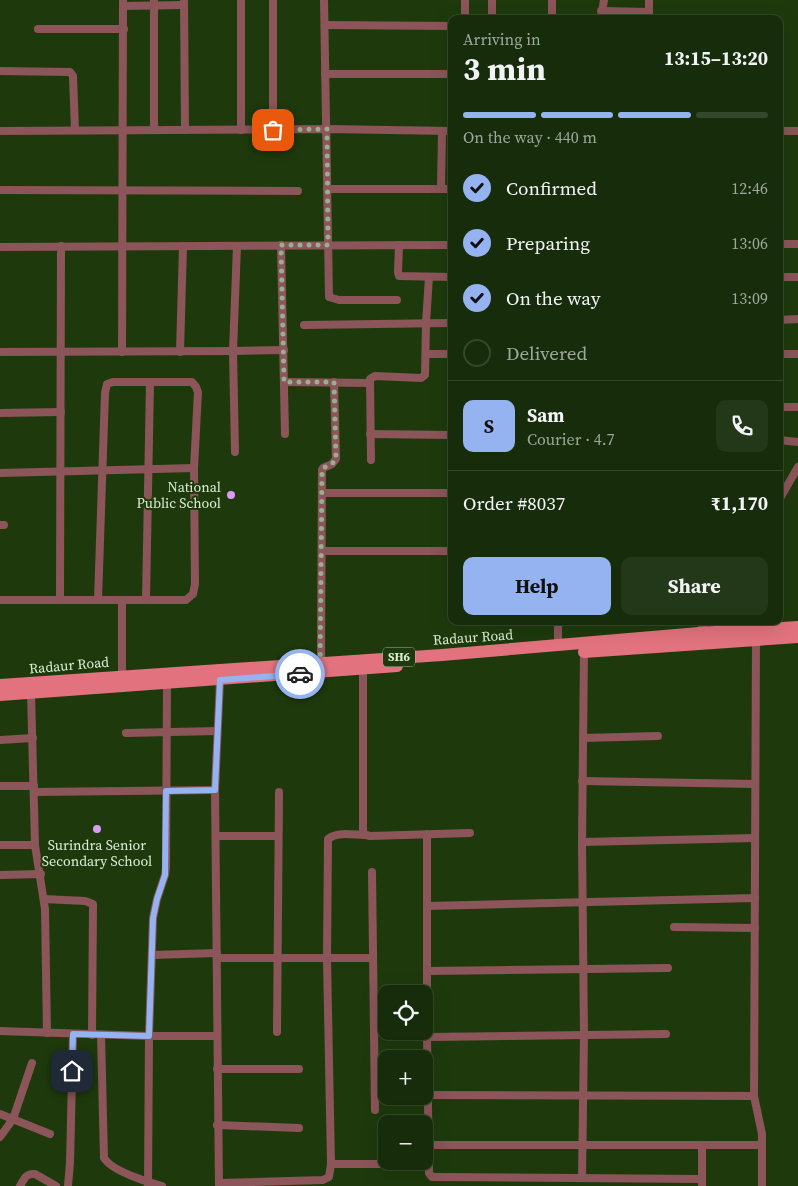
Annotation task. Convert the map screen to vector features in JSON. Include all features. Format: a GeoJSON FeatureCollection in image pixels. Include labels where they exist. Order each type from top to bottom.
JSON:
{"type":"FeatureCollection","features":[{"type":"Feature","properties":{"kind":"main road","name":"Radaur Road"},"geometry":{"type":"LineString","coordinates":[[0,695],[220,680],[320,668],[558,646],[700,633],[798,627]]}},
{"type":"Feature","properties":{"kind":"main road","name":"Radaur Road"},"geometry":{"type":"LineString","coordinates":[[0,686],[122,676],[320,668],[362,669],[558,653],[798,637]]}},
{"type":"Feature","properties":{"kind":"street"},"geometry":{"type":"LineString","coordinates":[[241,0],[241,130]]}},
{"type":"Feature","properties":{"kind":"street"},"geometry":{"type":"LineString","coordinates":[[273,0],[273,130]]}},
{"type":"Feature","properties":{"kind":"street"},"geometry":{"type":"LineString","coordinates":[[324,0],[330,297],[332,299],[397,300]]}},
{"type":"Feature","properties":{"kind":"street"},"geometry":{"type":"LineString","coordinates":[[465,0],[465,15]]}},
{"type":"Feature","properties":{"kind":"street"},"geometry":{"type":"LineString","coordinates":[[492,0],[492,15]]}},
{"type":"Feature","properties":{"kind":"street"},"geometry":{"type":"LineString","coordinates":[[552,0],[552,15]]}},
{"type":"Feature","properties":{"kind":"street"},"geometry":{"type":"LineString","coordinates":[[604,0],[601,15],[649,15],[649,0]]}},
{"type":"Feature","properties":{"kind":"street"},"geometry":{"type":"LineString","coordinates":[[122,352],[123,3],[184,2],[185,130]]}},
{"type":"Feature","properties":{"kind":"street"},"geometry":{"type":"LineString","coordinates":[[154,3],[154,130]]}},
{"type":"Feature","properties":{"kind":"street"},"geometry":{"type":"LineString","coordinates":[[325,25],[448,26]]}},
{"type":"Feature","properties":{"kind":"street"},"geometry":{"type":"LineString","coordinates":[[38,29],[124,29]]}},
{"type":"Feature","properties":{"kind":"street"},"geometry":{"type":"LineString","coordinates":[[0,71],[70,72],[73,76],[75,130]]}},
{"type":"Feature","properties":{"kind":"street"},"geometry":{"type":"LineString","coordinates":[[325,74],[448,74]]}},
{"type":"Feature","properties":{"kind":"street"},"geometry":{"type":"LineString","coordinates":[[0,131],[327,129],[448,131]]}},
{"type":"Feature","properties":{"kind":"street"},"geometry":{"type":"LineString","coordinates":[[442,131],[442,189]]}},
{"type":"Feature","properties":{"kind":"street"},"geometry":{"type":"LineString","coordinates":[[783,131],[798,131]]}},
{"type":"Feature","properties":{"kind":"street"},"geometry":{"type":"LineString","coordinates":[[327,189],[448,189]]}},
{"type":"Feature","properties":{"kind":"street"},"geometry":{"type":"LineString","coordinates":[[0,190],[298,191]]}},
{"type":"Feature","properties":{"kind":"street"},"geometry":{"type":"LineString","coordinates":[[0,246],[448,244]]}},
{"type":"Feature","properties":{"kind":"street"},"geometry":{"type":"LineString","coordinates":[[783,244],[798,244]]}},
{"type":"Feature","properties":{"kind":"street"},"geometry":{"type":"LineString","coordinates":[[281,245],[285,434]]}},
{"type":"Feature","properties":{"kind":"street"},"geometry":{"type":"LineString","coordinates":[[398,245],[399,276],[448,277]]}},
{"type":"Feature","properties":{"kind":"street"},"geometry":{"type":"LineString","coordinates":[[60,600],[62,470],[61,246]]}},
{"type":"Feature","properties":{"kind":"street"},"geometry":{"type":"LineString","coordinates":[[180,352],[183,246]]}},
{"type":"Feature","properties":{"kind":"street"},"geometry":{"type":"LineString","coordinates":[[235,452],[233,351],[237,246]]}},
{"type":"Feature","properties":{"kind":"street"},"geometry":{"type":"LineString","coordinates":[[371,460],[370,379],[375,376],[424,377],[429,277]]}},
{"type":"Feature","properties":{"kind":"street"},"geometry":{"type":"LineString","coordinates":[[783,277],[798,277]]}},
{"type":"Feature","properties":{"kind":"street"},"geometry":{"type":"LineString","coordinates":[[783,320],[798,319]]}},
{"type":"Feature","properties":{"kind":"street"},"geometry":{"type":"LineString","coordinates":[[304,325],[448,323]]}},
{"type":"Feature","properties":{"kind":"street"},"geometry":{"type":"LineString","coordinates":[[0,352],[284,350]]}},
{"type":"Feature","properties":{"kind":"street"},"geometry":{"type":"LineString","coordinates":[[426,354],[448,354]]}},
{"type":"Feature","properties":{"kind":"street"},"geometry":{"type":"LineString","coordinates":[[783,354],[798,354]]}},
{"type":"Feature","properties":{"kind":"street"},"geometry":{"type":"LineString","coordinates":[[0,600],[98,600],[122,600],[146,600],[186,600],[193,594],[195,584],[194,468],[198,392],[192,382],[113,382],[107,384],[105,393],[98,600]]}},
{"type":"Feature","properties":{"kind":"street"},"geometry":{"type":"LineString","coordinates":[[284,382],[370,383]]}},
{"type":"Feature","properties":{"kind":"street"},"geometry":{"type":"LineString","coordinates":[[320,668],[323,468],[332,464],[336,459],[334,382]]}},
{"type":"Feature","properties":{"kind":"street"},"geometry":{"type":"LineString","coordinates":[[146,600],[150,383]]}},
{"type":"Feature","properties":{"kind":"street"},"geometry":{"type":"LineString","coordinates":[[783,407],[798,407]]}},
{"type":"Feature","properties":{"kind":"street"},"geometry":{"type":"LineString","coordinates":[[0,412],[61,412]]}},
{"type":"Feature","properties":{"kind":"street"},"geometry":{"type":"LineString","coordinates":[[370,434],[448,435]]}},
{"type":"Feature","properties":{"kind":"street"},"geometry":{"type":"LineString","coordinates":[[783,440],[798,442]]}},
{"type":"Feature","properties":{"kind":"street"},"geometry":{"type":"LineString","coordinates":[[0,473],[194,468]]}},
{"type":"Feature","properties":{"kind":"street"},"geometry":{"type":"LineString","coordinates":[[783,493],[798,468]]}},
{"type":"Feature","properties":{"kind":"street"},"geometry":{"type":"LineString","coordinates":[[322,493],[448,493]]}},
{"type":"Feature","properties":{"kind":"street"},"geometry":{"type":"LineString","coordinates":[[322,551],[448,551]]}},
{"type":"Feature","properties":{"kind":"street"},"geometry":{"type":"LineString","coordinates":[[122,600],[122,676]]}},
{"type":"Feature","properties":{"kind":"street"},"geometry":{"type":"LineString","coordinates":[[558,625],[558,646]]}},
{"type":"Feature","properties":{"kind":"street"},"geometry":{"type":"LineString","coordinates":[[700,633],[704,625]]}},
{"type":"Feature","properties":{"kind":"street"},"geometry":{"type":"LineString","coordinates":[[756,640],[754,1096],[762,1145],[762,1186]]}},
{"type":"Feature","properties":{"kind":"street"},"geometry":{"type":"LineString","coordinates":[[582,1178],[584,1096],[582,781],[584,652]]}},
{"type":"Feature","properties":{"kind":"street"},"geometry":{"type":"LineString","coordinates":[[362,669],[363,832],[366,835]]}},
{"type":"Feature","properties":{"kind":"street"},"geometry":{"type":"LineString","coordinates":[[220,680],[215,790],[219,1184],[323,1180],[329,1177],[331,1164],[327,959],[328,839],[337,835],[470,833]]}},
{"type":"Feature","properties":{"kind":"street"},"geometry":{"type":"LineString","coordinates":[[149,1184],[149,1036],[154,909],[165,875],[167,684]]}},
{"type":"Feature","properties":{"kind":"street"},"geometry":{"type":"LineString","coordinates":[[31,693],[34,738],[36,845],[44,900],[46,1033]]}},
{"type":"Feature","properties":{"kind":"street"},"geometry":{"type":"LineString","coordinates":[[126,733],[217,731]]}},
{"type":"Feature","properties":{"kind":"street"},"geometry":{"type":"LineString","coordinates":[[583,738],[658,736]]}},
{"type":"Feature","properties":{"kind":"street"},"geometry":{"type":"LineString","coordinates":[[0,740],[34,738]]}},
{"type":"Feature","properties":{"kind":"street"},"geometry":{"type":"LineString","coordinates":[[582,781],[755,784]]}},
{"type":"Feature","properties":{"kind":"street"},"geometry":{"type":"LineString","coordinates":[[0,786],[34,789],[215,790]]}},
{"type":"Feature","properties":{"kind":"street"},"geometry":{"type":"LineString","coordinates":[[277,1032],[279,792]]}},
{"type":"Feature","properties":{"kind":"street"},"geometry":{"type":"LineString","coordinates":[[427,985],[428,834]]}},
{"type":"Feature","properties":{"kind":"street"},"geometry":{"type":"LineString","coordinates":[[216,836],[278,836]]}},
{"type":"Feature","properties":{"kind":"street"},"geometry":{"type":"LineString","coordinates":[[582,842],[755,838]]}},
{"type":"Feature","properties":{"kind":"street"},"geometry":{"type":"LineString","coordinates":[[0,845],[36,845]]}},
{"type":"Feature","properties":{"kind":"street"},"geometry":{"type":"LineString","coordinates":[[372,872],[375,1110]]}},
{"type":"Feature","properties":{"kind":"street"},"geometry":{"type":"LineString","coordinates":[[0,875],[41,874]]}},
{"type":"Feature","properties":{"kind":"street"},"geometry":{"type":"LineString","coordinates":[[427,906],[755,898]]}},
{"type":"Feature","properties":{"kind":"street"},"geometry":{"type":"LineString","coordinates":[[44,900],[85,901],[93,904],[92,1034]]}},
{"type":"Feature","properties":{"kind":"street"},"geometry":{"type":"LineString","coordinates":[[674,927],[755,928]]}},
{"type":"Feature","properties":{"kind":"street"},"geometry":{"type":"LineString","coordinates":[[152,955],[217,955],[277,959],[373,958]]}},
{"type":"Feature","properties":{"kind":"street"},"geometry":{"type":"LineString","coordinates":[[427,971],[668,968]]}},
{"type":"Feature","properties":{"kind":"street"},"geometry":{"type":"LineString","coordinates":[[0,1031],[101,1035],[217,1036]]}},
{"type":"Feature","properties":{"kind":"street"},"geometry":{"type":"LineString","coordinates":[[68,1186],[73,1034]]}},
{"type":"Feature","properties":{"kind":"street"},"geometry":{"type":"LineString","coordinates":[[433,1037],[666,1034]]}},
{"type":"Feature","properties":{"kind":"street"},"geometry":{"type":"LineString","coordinates":[[101,1035],[104,1158],[107,1163],[149,1184],[162,1186]]}},
{"type":"Feature","properties":{"kind":"street"},"geometry":{"type":"LineString","coordinates":[[0,1137],[13,1119],[32,1063]]}},
{"type":"Feature","properties":{"kind":"street"},"geometry":{"type":"LineString","coordinates":[[217,1069],[299,1069]]}},
{"type":"Feature","properties":{"kind":"street"},"geometry":{"type":"LineString","coordinates":[[433,1096],[754,1096]]}},
{"type":"Feature","properties":{"kind":"street"},"geometry":{"type":"LineString","coordinates":[[0,1114],[50,1134]]}},
{"type":"Feature","properties":{"kind":"street"},"geometry":{"type":"LineString","coordinates":[[217,1125],[299,1128]]}},
{"type":"Feature","properties":{"kind":"street"},"geometry":{"type":"LineString","coordinates":[[433,1145],[762,1145]]}},
{"type":"Feature","properties":{"kind":"street"},"geometry":{"type":"LineString","coordinates":[[429,1170],[432,1176],[582,1178],[702,1183],[702,1145]]}},
{"type":"Feature","properties":{"kind":"street"},"geometry":{"type":"LineString","coordinates":[[331,1164],[378,1164]]}},
{"type":"Feature","properties":{"kind":"street"},"geometry":{"type":"LineString","coordinates":[[20,1186],[25,1177],[34,1174],[56,1186]]}},
{"type":"Feature","properties":{"kind":"way so far"},"geometry":{"type":"LineString","coordinates":[[273,130],[327,129],[328,245],[281,245],[284,382],[334,382],[336,459],[322,470],[320,672],[300,674]]}},
{"type":"Feature","properties":{"kind":"place","name":"National Public School"},"geometry":{"type":"Point","coordinates":[231,495]}},
{"type":"Feature","properties":{"kind":"place","name":"Surindra Senior Secondary School"},"geometry":{"type":"Point","coordinates":[97,829]}},
{"type":"Feature","properties":{"kind":"route"},"geometry":{"type":"LineString","coordinates":[[72,1071],[73,1034],[149,1036],[153,918],[166,868],[166,791],[215,790],[220,680],[300,674]]}}]}
